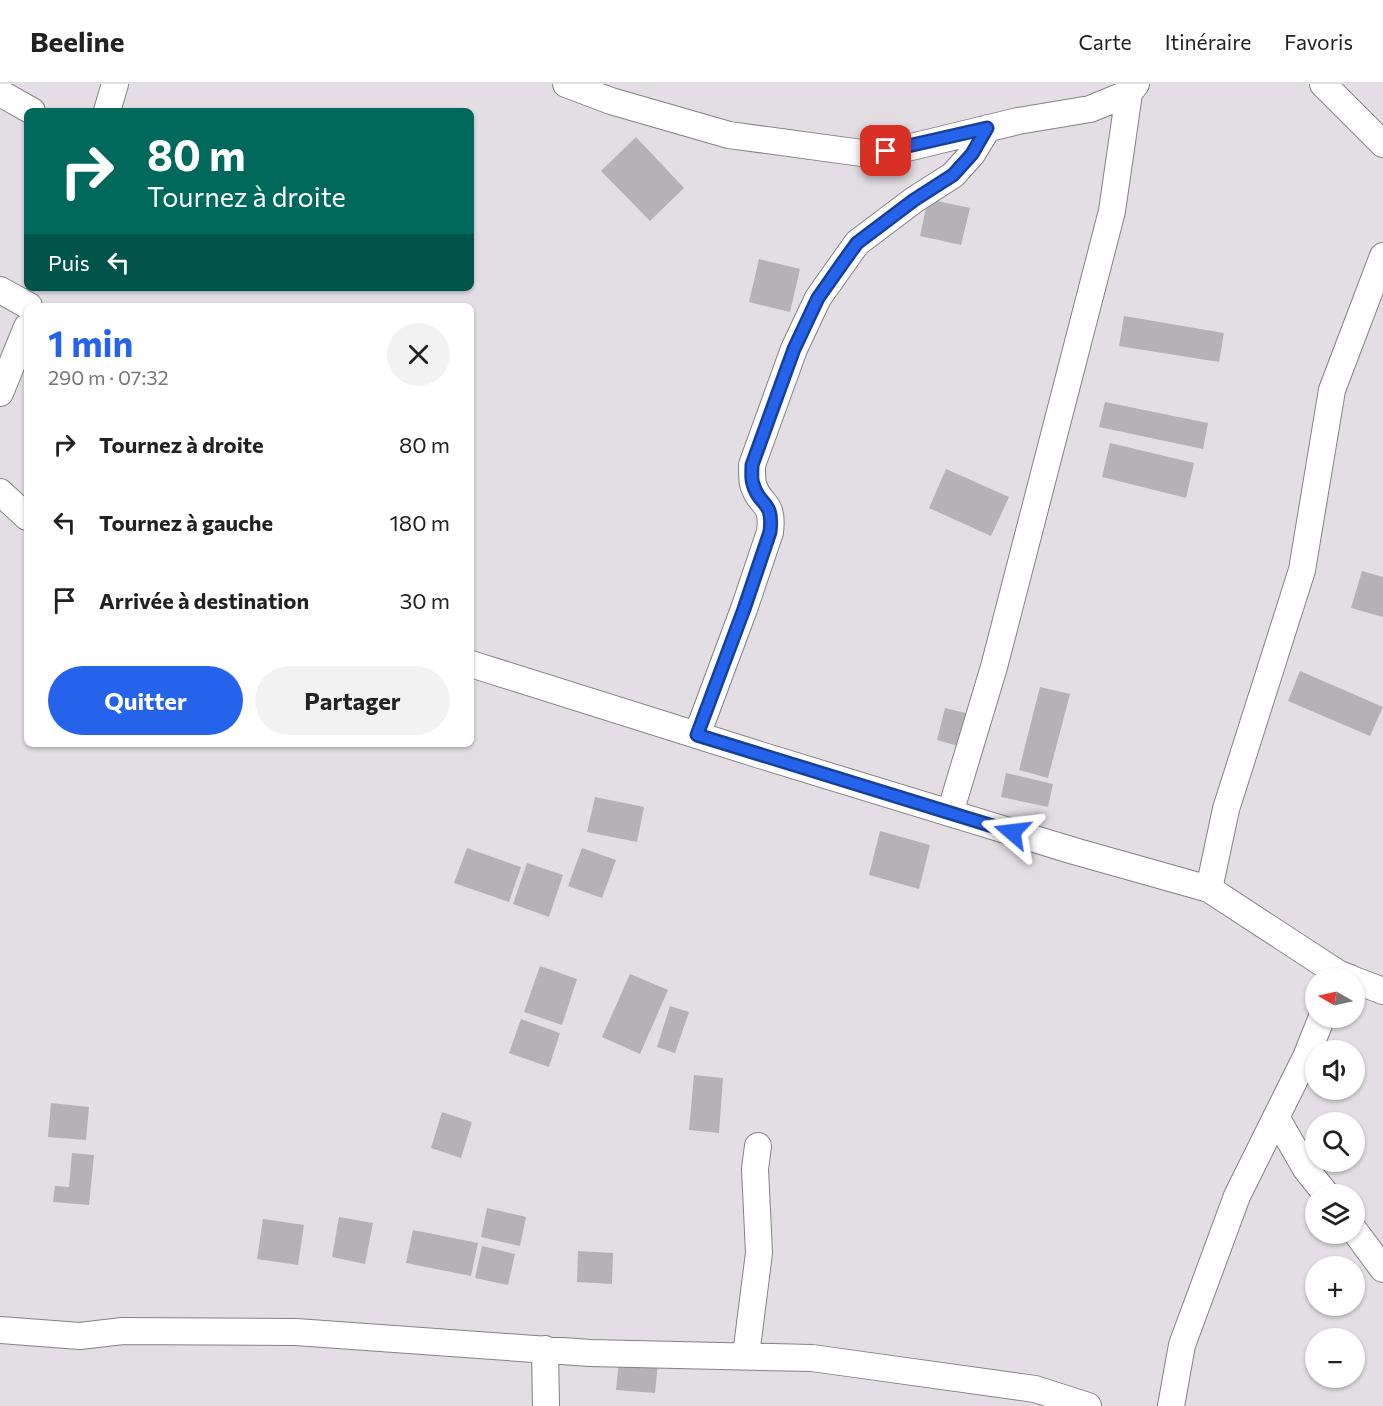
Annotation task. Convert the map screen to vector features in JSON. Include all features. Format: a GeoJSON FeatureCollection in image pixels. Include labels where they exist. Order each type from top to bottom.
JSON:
{"type":"FeatureCollection","features":[{"type":"Feature","properties":{"kind":"street"},"geometry":{"type":"LineString","coordinates":[[108,108],[115,84]]}},
{"type":"Feature","properties":{"kind":"street"},"geometry":{"type":"LineString","coordinates":[[566,84],[611,101],[729,135],[869,154],[903,149],[1018,121],[1090,109],[1132,89]]}},
{"type":"Feature","properties":{"kind":"street"},"geometry":{"type":"LineString","coordinates":[[1323,84],[1383,144]]}},
{"type":"Feature","properties":{"kind":"street"},"geometry":{"type":"LineString","coordinates":[[950,813],[994,667],[1109,223],[1132,89]]}},
{"type":"Feature","properties":{"kind":"street"},"geometry":{"type":"LineString","coordinates":[[0,93],[27,108]]}},
{"type":"Feature","properties":{"kind":"street"},"geometry":{"type":"LineString","coordinates":[[697,735],[770,532],[772,519],[769,508],[753,484],[752,465],[803,329],[818,298],[857,243],[914,200],[953,175],[972,154],[987,128]]}},
{"type":"Feature","properties":{"kind":"street"},"geometry":{"type":"LineString","coordinates":[[1209,889],[1226,809],[1302,570],[1332,390],[1383,256]]}},
{"type":"Feature","properties":{"kind":"street"},"geometry":{"type":"LineString","coordinates":[[0,290],[24,303]]}},
{"type":"Feature","properties":{"kind":"street"},"geometry":{"type":"LineString","coordinates":[[0,393],[24,334]]}},
{"type":"Feature","properties":{"kind":"street"},"geometry":{"type":"LineString","coordinates":[[0,492],[24,513]]}},
{"type":"Feature","properties":{"kind":"street"},"geometry":{"type":"LineString","coordinates":[[474,664],[950,813],[1209,889],[1331,968]]}},
{"type":"Feature","properties":{"kind":"street"},"geometry":{"type":"LineString","coordinates":[[1365,984],[1383,991]]}},
{"type":"Feature","properties":{"kind":"street"},"geometry":{"type":"LineString","coordinates":[[1171,1406],[1182,1345],[1237,1196],[1306,1057],[1318,1028]]}},
{"type":"Feature","properties":{"kind":"street"},"geometry":{"type":"LineString","coordinates":[[1276,1117],[1306,1168],[1318,1184]]}},
{"type":"Feature","properties":{"kind":"street"},"geometry":{"type":"LineString","coordinates":[[746,1356],[759,1253],[755,1169],[758,1146]]}},
{"type":"Feature","properties":{"kind":"street"},"geometry":{"type":"LineString","coordinates":[[1364,1244],[1383,1269]]}},
{"type":"Feature","properties":{"kind":"street"},"geometry":{"type":"LineString","coordinates":[[0,1330],[80,1336],[123,1331],[296,1332],[590,1353],[812,1358],[1035,1389],[1088,1406]]}},
{"type":"Feature","properties":{"kind":"street"},"geometry":{"type":"LineString","coordinates":[[545,1349],[546,1406]]}},
{"type":"Feature","properties":{"kind":"building"},"geometry":{"type":"Polygon","coordinates":[[[636,137],[684,188],[650,221],[601,171],[636,137]]]}},
{"type":"Feature","properties":{"kind":"building"},"geometry":{"type":"Polygon","coordinates":[[[928,199],[970,208],[961,245],[920,236],[928,199]]]}},
{"type":"Feature","properties":{"kind":"building"},"geometry":{"type":"Polygon","coordinates":[[[759,259],[800,269],[790,312],[749,302],[759,259]]]}},
{"type":"Feature","properties":{"kind":"building"},"geometry":{"type":"Polygon","coordinates":[[[1124,316],[1224,333],[1219,362],[1119,346],[1124,316]]]}},
{"type":"Feature","properties":{"kind":"building"},"geometry":{"type":"Polygon","coordinates":[[[1105,402],[1208,423],[1203,449],[1099,427],[1105,402]]]}},
{"type":"Feature","properties":{"kind":"building"},"geometry":{"type":"Polygon","coordinates":[[[1110,443],[1194,463],[1186,498],[1102,477],[1110,443]]]}},
{"type":"Feature","properties":{"kind":"building"},"geometry":{"type":"Polygon","coordinates":[[[946,469],[1009,497],[991,536],[929,508],[946,469]]]}},
{"type":"Feature","properties":{"kind":"building"},"geometry":{"type":"Polygon","coordinates":[[[1362,571],[1383,577],[1383,617],[1351,608],[1362,571]]]}},
{"type":"Feature","properties":{"kind":"building"},"geometry":{"type":"Polygon","coordinates":[[[1300,671],[1383,707],[1370,736],[1288,701],[1300,671]]]}},
{"type":"Feature","properties":{"kind":"building"},"geometry":{"type":"Polygon","coordinates":[[[1040,687],[1070,694],[1048,778],[1019,770],[1040,687]]]}},
{"type":"Feature","properties":{"kind":"building"},"geometry":{"type":"Polygon","coordinates":[[[945,708],[974,715],[965,748],[937,740],[945,708]]]}},
{"type":"Feature","properties":{"kind":"building"},"geometry":{"type":"Polygon","coordinates":[[[1006,773],[1053,784],[1048,807],[1001,797],[1006,773]]]}},
{"type":"Feature","properties":{"kind":"building"},"geometry":{"type":"Polygon","coordinates":[[[595,797],[644,807],[637,842],[587,832],[595,797]]]}},
{"type":"Feature","properties":{"kind":"building"},"geometry":{"type":"Polygon","coordinates":[[[880,831],[930,845],[919,889],[869,875],[880,831]]]}},
{"type":"Feature","properties":{"kind":"building"},"geometry":{"type":"Polygon","coordinates":[[[467,848],[521,867],[509,902],[454,883],[467,848]]]}},
{"type":"Feature","properties":{"kind":"building"},"geometry":{"type":"Polygon","coordinates":[[[582,848],[616,860],[602,898],[568,886],[582,848]]]}},
{"type":"Feature","properties":{"kind":"building"},"geometry":{"type":"Polygon","coordinates":[[[527,863],[563,875],[549,917],[513,904],[527,863]]]}},
{"type":"Feature","properties":{"kind":"building"},"geometry":{"type":"Polygon","coordinates":[[[540,966],[577,979],[562,1025],[524,1012],[540,966]]]}},
{"type":"Feature","properties":{"kind":"building"},"geometry":{"type":"Polygon","coordinates":[[[630,974],[668,990],[640,1054],[602,1037],[630,974]]]}},
{"type":"Feature","properties":{"kind":"building"},"geometry":{"type":"Polygon","coordinates":[[[670,1006],[689,1012],[675,1053],[657,1047],[670,1006]]]}},
{"type":"Feature","properties":{"kind":"building"},"geometry":{"type":"Polygon","coordinates":[[[521,1019],[560,1033],[549,1067],[509,1053],[521,1019]]]}},
{"type":"Feature","properties":{"kind":"building"},"geometry":{"type":"Polygon","coordinates":[[[694,1075],[723,1078],[719,1133],[689,1130],[694,1075]]]}},
{"type":"Feature","properties":{"kind":"building"},"geometry":{"type":"Polygon","coordinates":[[[51,1103],[89,1107],[86,1140],[48,1137],[51,1103]]]}},
{"type":"Feature","properties":{"kind":"building"},"geometry":{"type":"Polygon","coordinates":[[[442,1112],[472,1122],[461,1158],[431,1148],[442,1112]]]}},
{"type":"Feature","properties":{"kind":"building"},"geometry":{"type":"Polygon","coordinates":[[[72,1153],[94,1155],[89,1205],[53,1202],[55,1186],[69,1187],[72,1153]]]}},
{"type":"Feature","properties":{"kind":"building"},"geometry":{"type":"Polygon","coordinates":[[[487,1208],[526,1217],[520,1246],[481,1237],[487,1208]]]}},
{"type":"Feature","properties":{"kind":"building"},"geometry":{"type":"Polygon","coordinates":[[[339,1217],[373,1223],[365,1264],[332,1257],[339,1217]]]}},
{"type":"Feature","properties":{"kind":"building"},"geometry":{"type":"Polygon","coordinates":[[[263,1219],[304,1225],[298,1265],[257,1259],[263,1219]]]}},
{"type":"Feature","properties":{"kind":"building"},"geometry":{"type":"Polygon","coordinates":[[[413,1230],[478,1243],[471,1276],[406,1263],[413,1230]]]}},
{"type":"Feature","properties":{"kind":"building"},"geometry":{"type":"Polygon","coordinates":[[[482,1246],[515,1254],[508,1285],[475,1278],[482,1246]]]}},
{"type":"Feature","properties":{"kind":"building"},"geometry":{"type":"Polygon","coordinates":[[[578,1251],[613,1253],[612,1284],[577,1282],[578,1251]]]}},
{"type":"Feature","properties":{"kind":"building"},"geometry":{"type":"Polygon","coordinates":[[[619,1360],[658,1363],[655,1393],[616,1390],[619,1360]]]}},
{"type":"Feature","properties":{"kind":"route"},"geometry":{"type":"LineString","coordinates":[[886,151],[903,149],[987,128],[972,154],[953,175],[914,200],[857,243],[818,298],[794,349],[752,465],[753,484],[769,508],[772,519],[770,532],[697,735],[1012,832]]}}]}
